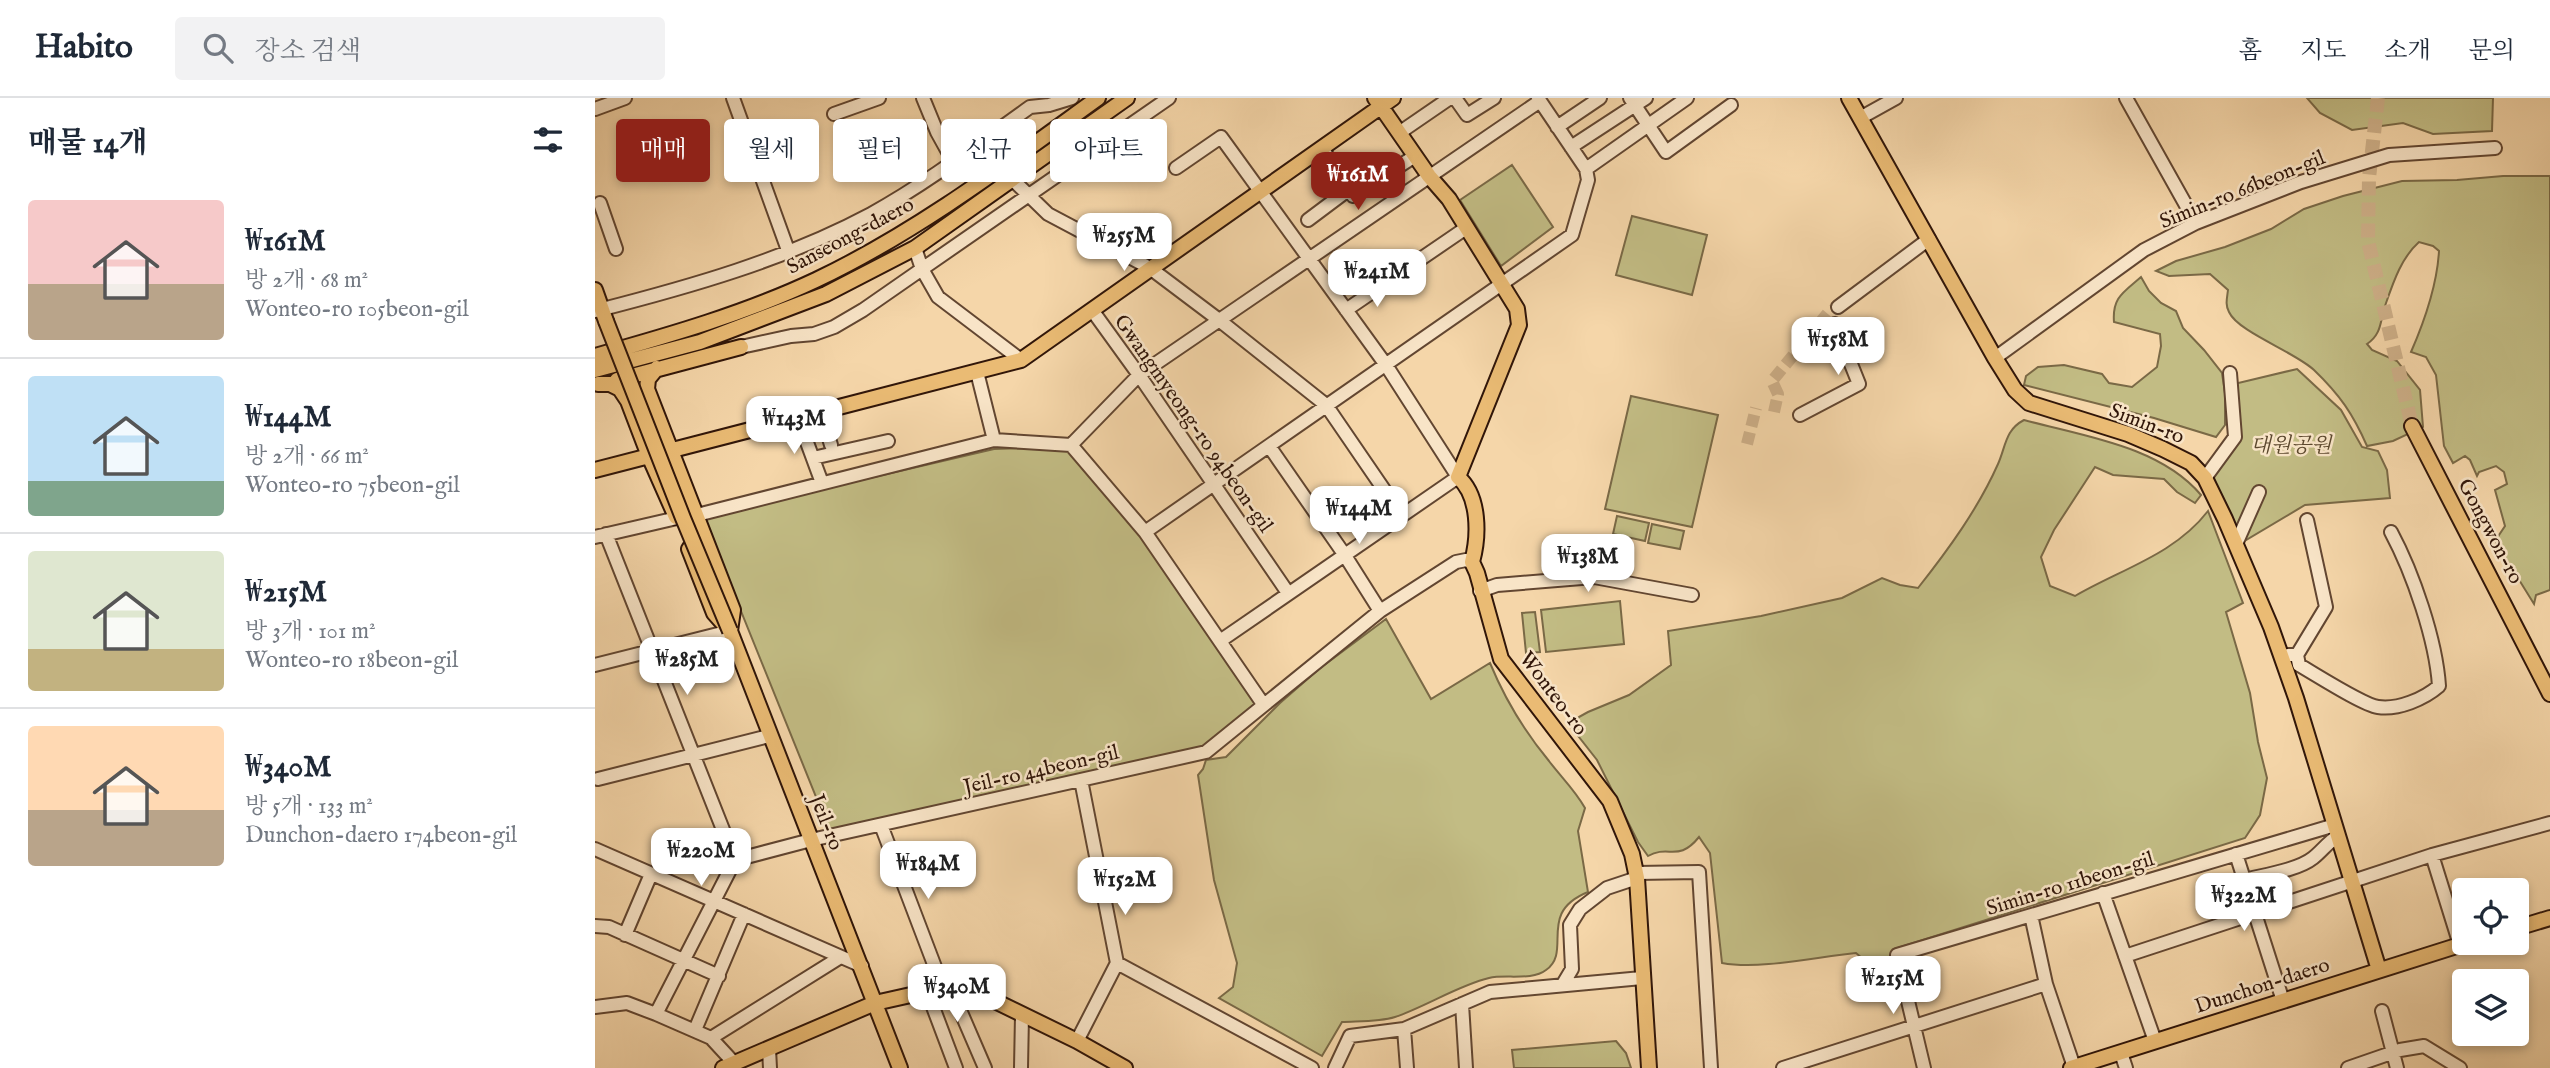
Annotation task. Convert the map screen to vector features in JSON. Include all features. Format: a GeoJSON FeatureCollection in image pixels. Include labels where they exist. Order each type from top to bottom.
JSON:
{"type":"FeatureCollection","features":[{"type":"Feature","properties":{"kind":"main road","name":"Sanseong-daero"},"geometry":{"type":"LineString","coordinates":[[595,356],[678,333],[817,280],[939,210],[1098,98]]}},
{"type":"Feature","properties":{"kind":"main road","name":"Sanseong-daero"},"geometry":{"type":"LineString","coordinates":[[1036,163],[1127,98]]}},
{"type":"Feature","properties":{"kind":"main road","name":"Simin-ro"},"geometry":{"type":"LineString","coordinates":[[1849,98],[2015,390],[2029,403],[2128,434],[2163,449],[2191,463],[2205,478],[2236,544],[2297,698],[2379,971]]}},
{"type":"Feature","properties":{"kind":"main road"},"geometry":{"type":"LineString","coordinates":[[595,470],[1021,360],[1322,148],[1383,101],[1399,133],[1449,199],[1517,309],[1519,325],[1458,477]]}},
{"type":"Feature","properties":{"kind":"main road","name":"Sanseong-daero"},"geometry":{"type":"LineString","coordinates":[[596,380],[826,294],[915,248],[1009,182]]}},
{"type":"Feature","properties":{"kind":"main road"},"geometry":{"type":"LineString","coordinates":[[595,290],[601,314],[730,631]]}},
{"type":"Feature","properties":{"kind":"main road"},"geometry":{"type":"LineString","coordinates":[[596,380],[741,347]]}},
{"type":"Feature","properties":{"kind":"main road"},"geometry":{"type":"LineString","coordinates":[[657,368],[648,379],[647,389],[733,610],[730,631]]}},
{"type":"Feature","properties":{"kind":"main road"},"geometry":{"type":"LineString","coordinates":[[596,380],[620,389],[628,401],[714,613],[730,631]]}},
{"type":"Feature","properties":{"kind":"main road","name":"Gongwon-ro"},"geometry":{"type":"LineString","coordinates":[[2412,426],[2550,694]]}},
{"type":"Feature","properties":{"kind":"main road","name":"Wonteo-ro"},"geometry":{"type":"LineString","coordinates":[[1458,477],[1464,482],[1476,514],[1476,548],[1472,562],[1501,659],[1610,802],[1637,876],[1649,1068]]}},
{"type":"Feature","properties":{"kind":"main road","name":"Jeil-ro"},"geometry":{"type":"LineString","coordinates":[[730,631],[900,1068]]}},
{"type":"Feature","properties":{"kind":"main road"},"geometry":{"type":"LineString","coordinates":[[2529,924],[2550,918]]}},
{"type":"Feature","properties":{"kind":"main road","name":"Dunchon-daero"},"geometry":{"type":"LineString","coordinates":[[2073,1068],[2452,948]]}},
{"type":"Feature","properties":{"kind":"main road"},"geometry":{"type":"LineString","coordinates":[[729,1066],[876,1003],[960,984],[1077,1041],[1125,1068]]}},
{"type":"Feature","properties":{"kind":"street"},"geometry":{"type":"LineString","coordinates":[[595,109],[625,98]]}},
{"type":"Feature","properties":{"kind":"street"},"geometry":{"type":"LineString","coordinates":[[733,98],[789,253]]}},
{"type":"Feature","properties":{"kind":"street"},"geometry":{"type":"LineString","coordinates":[[834,114],[879,98]]}},
{"type":"Feature","properties":{"kind":"street"},"geometry":{"type":"LineString","coordinates":[[923,98],[941,139]]}},
{"type":"Feature","properties":{"kind":"street"},"geometry":{"type":"LineString","coordinates":[[1013,119],[1030,107],[1072,98]]}},
{"type":"Feature","properties":{"kind":"street"},"geometry":{"type":"LineString","coordinates":[[741,347],[814,334],[834,327],[1030,196],[1169,98]]}},
{"type":"Feature","properties":{"kind":"street"},"geometry":{"type":"LineString","coordinates":[[1399,133],[1452,98],[1467,115],[1494,98]]}},
{"type":"Feature","properties":{"kind":"street"},"geometry":{"type":"LineString","coordinates":[[1557,127],[1600,98]]}},
{"type":"Feature","properties":{"kind":"street"},"geometry":{"type":"LineString","coordinates":[[1571,147],[1632,102],[1646,98]]}},
{"type":"Feature","properties":{"kind":"street"},"geometry":{"type":"LineString","coordinates":[[1586,169],[1687,98]]}},
{"type":"Feature","properties":{"kind":"street"},"geometry":{"type":"LineString","coordinates":[[1860,118],[1896,98]]}},
{"type":"Feature","properties":{"kind":"street"},"geometry":{"type":"LineString","coordinates":[[2126,98],[2196,223]]}},
{"type":"Feature","properties":{"kind":"street"},"geometry":{"type":"LineString","coordinates":[[1071,445],[1139,375],[1542,100],[1586,169],[1588,180],[1572,235],[1145,532]]}},
{"type":"Feature","properties":{"kind":"street"},"geometry":{"type":"LineString","coordinates":[[1632,102],[1666,152],[1731,105]]}},
{"type":"Feature","properties":{"kind":"street"},"geometry":{"type":"LineString","coordinates":[[1176,168],[1221,138],[1386,365],[1458,477],[1220,641]]}},
{"type":"Feature","properties":{"kind":"street"},"geometry":{"type":"LineString","coordinates":[[1322,148],[1350,194],[1356,196],[1415,156]]}},
{"type":"Feature","properties":{"kind":"street","name":"Simin-ro 66beon-gil"},"geometry":{"type":"LineString","coordinates":[[1995,358],[2144,250],[2196,223],[2301,182],[2389,155],[2495,148]]}},
{"type":"Feature","properties":{"kind":"street"},"geometry":{"type":"LineString","coordinates":[[601,314],[789,253],[871,214],[941,169]]}},
{"type":"Feature","properties":{"kind":"street"},"geometry":{"type":"LineString","coordinates":[[1016,182],[1048,214],[1150,268],[1326,405],[1402,516]]}},
{"type":"Feature","properties":{"kind":"street"},"geometry":{"type":"LineString","coordinates":[[1308,220],[1348,190]]}},
{"type":"Feature","properties":{"kind":"street"},"geometry":{"type":"LineString","coordinates":[[600,203],[616,249]]}},
{"type":"Feature","properties":{"kind":"street"},"geometry":{"type":"LineString","coordinates":[[1346,310],[1466,228]]}},
{"type":"Feature","properties":{"kind":"street"},"geometry":{"type":"LineString","coordinates":[[1838,307],[1929,239]]}},
{"type":"Feature","properties":{"kind":"street"},"geometry":{"type":"LineString","coordinates":[[915,248],[922,269],[938,297],[1021,360]]}},
{"type":"Feature","properties":{"kind":"street","name":"Gwangmyeong-ro 94beon-gil"},"geometry":{"type":"LineString","coordinates":[[1092,310],[1288,593]]}},
{"type":"Feature","properties":{"kind":"street"},"geometry":{"type":"LineString","coordinates":[[1800,415],[1859,384],[1835,324]]}},
{"type":"Feature","properties":{"kind":"street"},"geometry":{"type":"LineString","coordinates":[[977,372],[994,440]]}},
{"type":"Feature","properties":{"kind":"street"},"geometry":{"type":"LineString","coordinates":[[2205,478],[2235,437],[2230,373]]}},
{"type":"Feature","properties":{"kind":"street"},"geometry":{"type":"LineString","coordinates":[[821,412],[831,445]]}},
{"type":"Feature","properties":{"kind":"street"},"geometry":{"type":"LineString","coordinates":[[797,418],[823,483]]}},
{"type":"Feature","properties":{"kind":"street"},"geometry":{"type":"LineString","coordinates":[[697,515],[994,440],[1071,445],[1145,532],[1263,704]]}},
{"type":"Feature","properties":{"kind":"street"},"geometry":{"type":"LineString","coordinates":[[813,458],[888,441]]}},
{"type":"Feature","properties":{"kind":"street"},"geometry":{"type":"LineString","coordinates":[[1269,446],[1345,554],[1380,611]]}},
{"type":"Feature","properties":{"kind":"street"},"geometry":{"type":"LineString","coordinates":[[2236,544],[2259,492]]}},
{"type":"Feature","properties":{"kind":"street"},"geometry":{"type":"LineString","coordinates":[[656,1014],[735,860],[601,535],[677,518]]}},
{"type":"Feature","properties":{"kind":"street"},"geometry":{"type":"LineString","coordinates":[[2307,520],[2326,607],[2297,654],[2299,665],[2375,707],[2391,707],[2426,697],[2439,686],[2438,665],[2429,630],[2405,558],[2391,533]]}},
{"type":"Feature","properties":{"kind":"street","name":"Jeil-ro 44beon-gil"},"geometry":{"type":"LineString","coordinates":[[735,860],[811,840],[1206,752],[1380,611],[1456,562],[1472,562]]}},
{"type":"Feature","properties":{"kind":"street"},"geometry":{"type":"LineString","coordinates":[[1481,591],[1497,586],[1594,577],[1692,595]]}},
{"type":"Feature","properties":{"kind":"street"},"geometry":{"type":"LineString","coordinates":[[595,665],[730,631]]}},
{"type":"Feature","properties":{"kind":"street"},"geometry":{"type":"LineString","coordinates":[[2281,654],[2297,654]]}},
{"type":"Feature","properties":{"kind":"street"},"geometry":{"type":"LineString","coordinates":[[596,778],[769,736]]}},
{"type":"Feature","properties":{"kind":"street"},"geometry":{"type":"LineString","coordinates":[[1077,1041],[1117,963],[1081,780]]}},
{"type":"Feature","properties":{"kind":"street"},"geometry":{"type":"LineString","coordinates":[[2125,956],[2432,855],[2550,824]]}},
{"type":"Feature","properties":{"kind":"street"},"geometry":{"type":"LineString","coordinates":[[881,825],[943,988],[960,1010],[985,1068]]}},
{"type":"Feature","properties":{"kind":"street"},"geometry":{"type":"LineString","coordinates":[[2244,880],[2313,858],[2336,831]]}},
{"type":"Feature","properties":{"kind":"street","name":"Simin-ro 11beon-gil"},"geometry":{"type":"LineString","coordinates":[[1913,1026],[1897,955],[2236,854],[2336,831]]}},
{"type":"Feature","properties":{"kind":"street"},"geometry":{"type":"LineString","coordinates":[[595,849],[862,967]]}},
{"type":"Feature","properties":{"kind":"street"},"geometry":{"type":"LineString","coordinates":[[2236,854],[2283,1001]]}},
{"type":"Feature","properties":{"kind":"street"},"geometry":{"type":"LineString","coordinates":[[2432,855],[2452,912]]}},
{"type":"Feature","properties":{"kind":"street"},"geometry":{"type":"LineString","coordinates":[[1563,984],[1572,969],[1570,925],[1580,909],[1607,888],[1637,876],[1699,872],[1711,1068]]}},
{"type":"Feature","properties":{"kind":"street"},"geometry":{"type":"LineString","coordinates":[[625,935],[651,874]]}},
{"type":"Feature","properties":{"kind":"street"},"geometry":{"type":"LineString","coordinates":[[2103,893],[2155,1041]]}},
{"type":"Feature","properties":{"kind":"street"},"geometry":{"type":"LineString","coordinates":[[695,1030],[744,915]]}},
{"type":"Feature","properties":{"kind":"street"},"geometry":{"type":"LineString","coordinates":[[2031,915],[2046,984],[2073,1068]]}},
{"type":"Feature","properties":{"kind":"street"},"geometry":{"type":"LineString","coordinates":[[595,926],[609,927],[719,976]]}},
{"type":"Feature","properties":{"kind":"street"},"geometry":{"type":"LineString","coordinates":[[711,1038],[839,958]]}},
{"type":"Feature","properties":{"kind":"street"},"geometry":{"type":"LineString","coordinates":[[1117,963],[1312,1068]]}},
{"type":"Feature","properties":{"kind":"street"},"geometry":{"type":"LineString","coordinates":[[1335,1068],[1350,1036],[1404,1029],[1490,992],[1642,978]]}},
{"type":"Feature","properties":{"kind":"street"},"geometry":{"type":"LineString","coordinates":[[1783,1068],[2046,984]]}},
{"type":"Feature","properties":{"kind":"street"},"geometry":{"type":"LineString","coordinates":[[927,991],[956,1068]]}},
{"type":"Feature","properties":{"kind":"street"},"geometry":{"type":"LineString","coordinates":[[595,1007],[627,1003],[695,1030],[711,1038],[729,1066]]}},
{"type":"Feature","properties":{"kind":"street"},"geometry":{"type":"LineString","coordinates":[[1462,1004],[1466,1068]]}},
{"type":"Feature","properties":{"kind":"street"},"geometry":{"type":"LineString","coordinates":[[2382,1011],[2397,1068]]}},
{"type":"Feature","properties":{"kind":"street"},"geometry":{"type":"LineString","coordinates":[[1021,1068],[1022,1015]]}},
{"type":"Feature","properties":{"kind":"street"},"geometry":{"type":"LineString","coordinates":[[1913,1026],[1924,1068]]}},
{"type":"Feature","properties":{"kind":"street"},"geometry":{"type":"LineString","coordinates":[[1404,1029],[1408,1068]]}},
{"type":"Feature","properties":{"kind":"street"},"geometry":{"type":"LineString","coordinates":[[2348,1068],[2393,1052],[2424,1046],[2460,1068]]}},
{"type":"Feature","properties":{"kind":"street"},"geometry":{"type":"LineString","coordinates":[[769,1049],[770,1068]]}},
{"type":"Feature","properties":{"kind":"street"},"geometry":{"type":"LineString","coordinates":[[2122,1053],[2126,1068]]}},
{"type":"Feature","properties":{"kind":"green space"},"geometry":{"type":"Polygon","coordinates":[[[2307,98],[2493,98],[2492,131],[2433,134],[2403,123],[2352,130],[2320,113],[2307,98]]]}},
{"type":"Feature","properties":{"kind":"green space"},"geometry":{"type":"Polygon","coordinates":[[[1512,165],[1553,227],[1501,266],[1460,200],[1512,165]]]}},
{"type":"Feature","properties":{"kind":"green space"},"geometry":{"type":"Polygon","coordinates":[[[2550,176],[2550,590],[2536,595],[2534,604],[2495,541],[2505,526],[2495,490],[2507,484],[2504,472],[2496,466],[2479,472],[2477,476],[2470,460],[2465,456],[2453,463],[2444,446],[2436,375],[2426,357],[2411,352],[2430,303],[2439,251],[2419,242],[2413,248],[2402,263],[2378,332],[2367,344],[2372,350],[2397,361],[2420,390],[2423,427],[2393,441],[2367,446],[2345,405],[2314,370],[2234,319],[2227,307],[2228,290],[2210,274],[2169,276],[2156,271],[2176,261],[2225,247],[2271,229],[2304,209],[2343,196],[2402,181],[2550,176]]]}},
{"type":"Feature","properties":{"kind":"green space"},"geometry":{"type":"Polygon","coordinates":[[[1632,216],[1707,235],[1692,295],[1616,275],[1632,216]]]}},
{"type":"Feature","properties":{"kind":"green space"},"geometry":{"type":"Polygon","coordinates":[[[2141,277],[2149,291],[2161,303],[2176,311],[2183,328],[2222,373],[2225,425],[2216,437],[2154,418],[2024,385],[2026,376],[2038,367],[2064,365],[2102,374],[2109,383],[2132,387],[2157,367],[2160,334],[2114,322],[2117,301],[2124,291],[2141,277]]]}},
{"type":"Feature","properties":{"kind":"green space","name":"대원공원"},"geometry":{"type":"Polygon","coordinates":[[[2297,369],[2341,410],[2362,447],[2378,451],[2387,470],[2390,498],[2305,505],[2236,546],[2206,465],[2232,436],[2234,384],[2297,369]]]}},
{"type":"Feature","properties":{"kind":"green space"},"geometry":{"type":"Polygon","coordinates":[[[1631,396],[1718,415],[1692,527],[1605,509],[1631,396]]]}},
{"type":"Feature","properties":{"kind":"green space"},"geometry":{"type":"Polygon","coordinates":[[[2024,420],[2095,438],[2143,454],[2184,478],[2201,495],[2195,503],[2177,492],[2164,479],[2113,475],[2095,467],[2054,530],[2041,557],[2050,586],[2075,596],[2163,550],[2194,526],[2208,511],[2243,603],[2226,612],[2250,693],[2267,778],[2260,815],[2245,838],[1894,949],[1892,961],[1870,965],[1856,953],[1771,964],[1722,963],[1710,853],[1699,837],[1685,849],[1648,856],[1638,842],[1597,760],[1568,723],[1629,695],[1671,665],[1668,631],[1761,616],[1842,598],[1882,578],[1918,588],[1972,513],[1990,481],[2007,439],[2013,429],[2024,420]]]}},
{"type":"Feature","properties":{"kind":"green space"},"geometry":{"type":"Polygon","coordinates":[[[1065,447],[1142,538],[1258,704],[1206,752],[831,834],[703,517],[994,449],[1065,447]]]}},
{"type":"Feature","properties":{"kind":"green space"},"geometry":{"type":"Polygon","coordinates":[[[1617,516],[1649,523],[1645,541],[1613,534],[1617,516]]]}},
{"type":"Feature","properties":{"kind":"green space"},"geometry":{"type":"Polygon","coordinates":[[[1652,524],[1684,531],[1680,549],[1648,543],[1652,524]]]}},
{"type":"Feature","properties":{"kind":"green space"},"geometry":{"type":"Polygon","coordinates":[[[1620,601],[1624,644],[1546,652],[1541,610],[1620,601]]]}},
{"type":"Feature","properties":{"kind":"green space"},"geometry":{"type":"Polygon","coordinates":[[[1535,612],[1540,652],[1526,653],[1522,613],[1535,612]]]}},
{"type":"Feature","properties":{"kind":"green space"},"geometry":{"type":"Polygon","coordinates":[[[1386,619],[1431,699],[1490,663],[1523,726],[1585,808],[1578,831],[1588,892],[1563,910],[1559,921],[1557,953],[1546,970],[1533,975],[1495,977],[1478,981],[1389,1019],[1342,1022],[1322,1056],[1219,998],[1233,987],[1237,963],[1214,880],[1198,775],[1206,760],[1226,757],[1280,703],[1319,669],[1386,619]]]}},
{"type":"Feature","properties":{"kind":"green space"},"geometry":{"type":"Polygon","coordinates":[[[1616,1041],[1626,1053],[1631,1068],[1514,1068],[1512,1050],[1616,1041]]]}},
{"type":"Feature","properties":{"kind":"tunnel"},"geometry":{"type":"LineString","coordinates":[[2378,98],[2369,178],[2368,241],[2412,426]]}},
{"type":"Feature","properties":{"kind":"tunnel"},"geometry":{"type":"LineString","coordinates":[[1774,412],[1778,394],[1772,381],[1828,313],[1838,307]]}},
{"type":"Feature","properties":{"kind":"tunnel"},"geometry":{"type":"LineString","coordinates":[[1747,444],[1756,408]]}}]}
